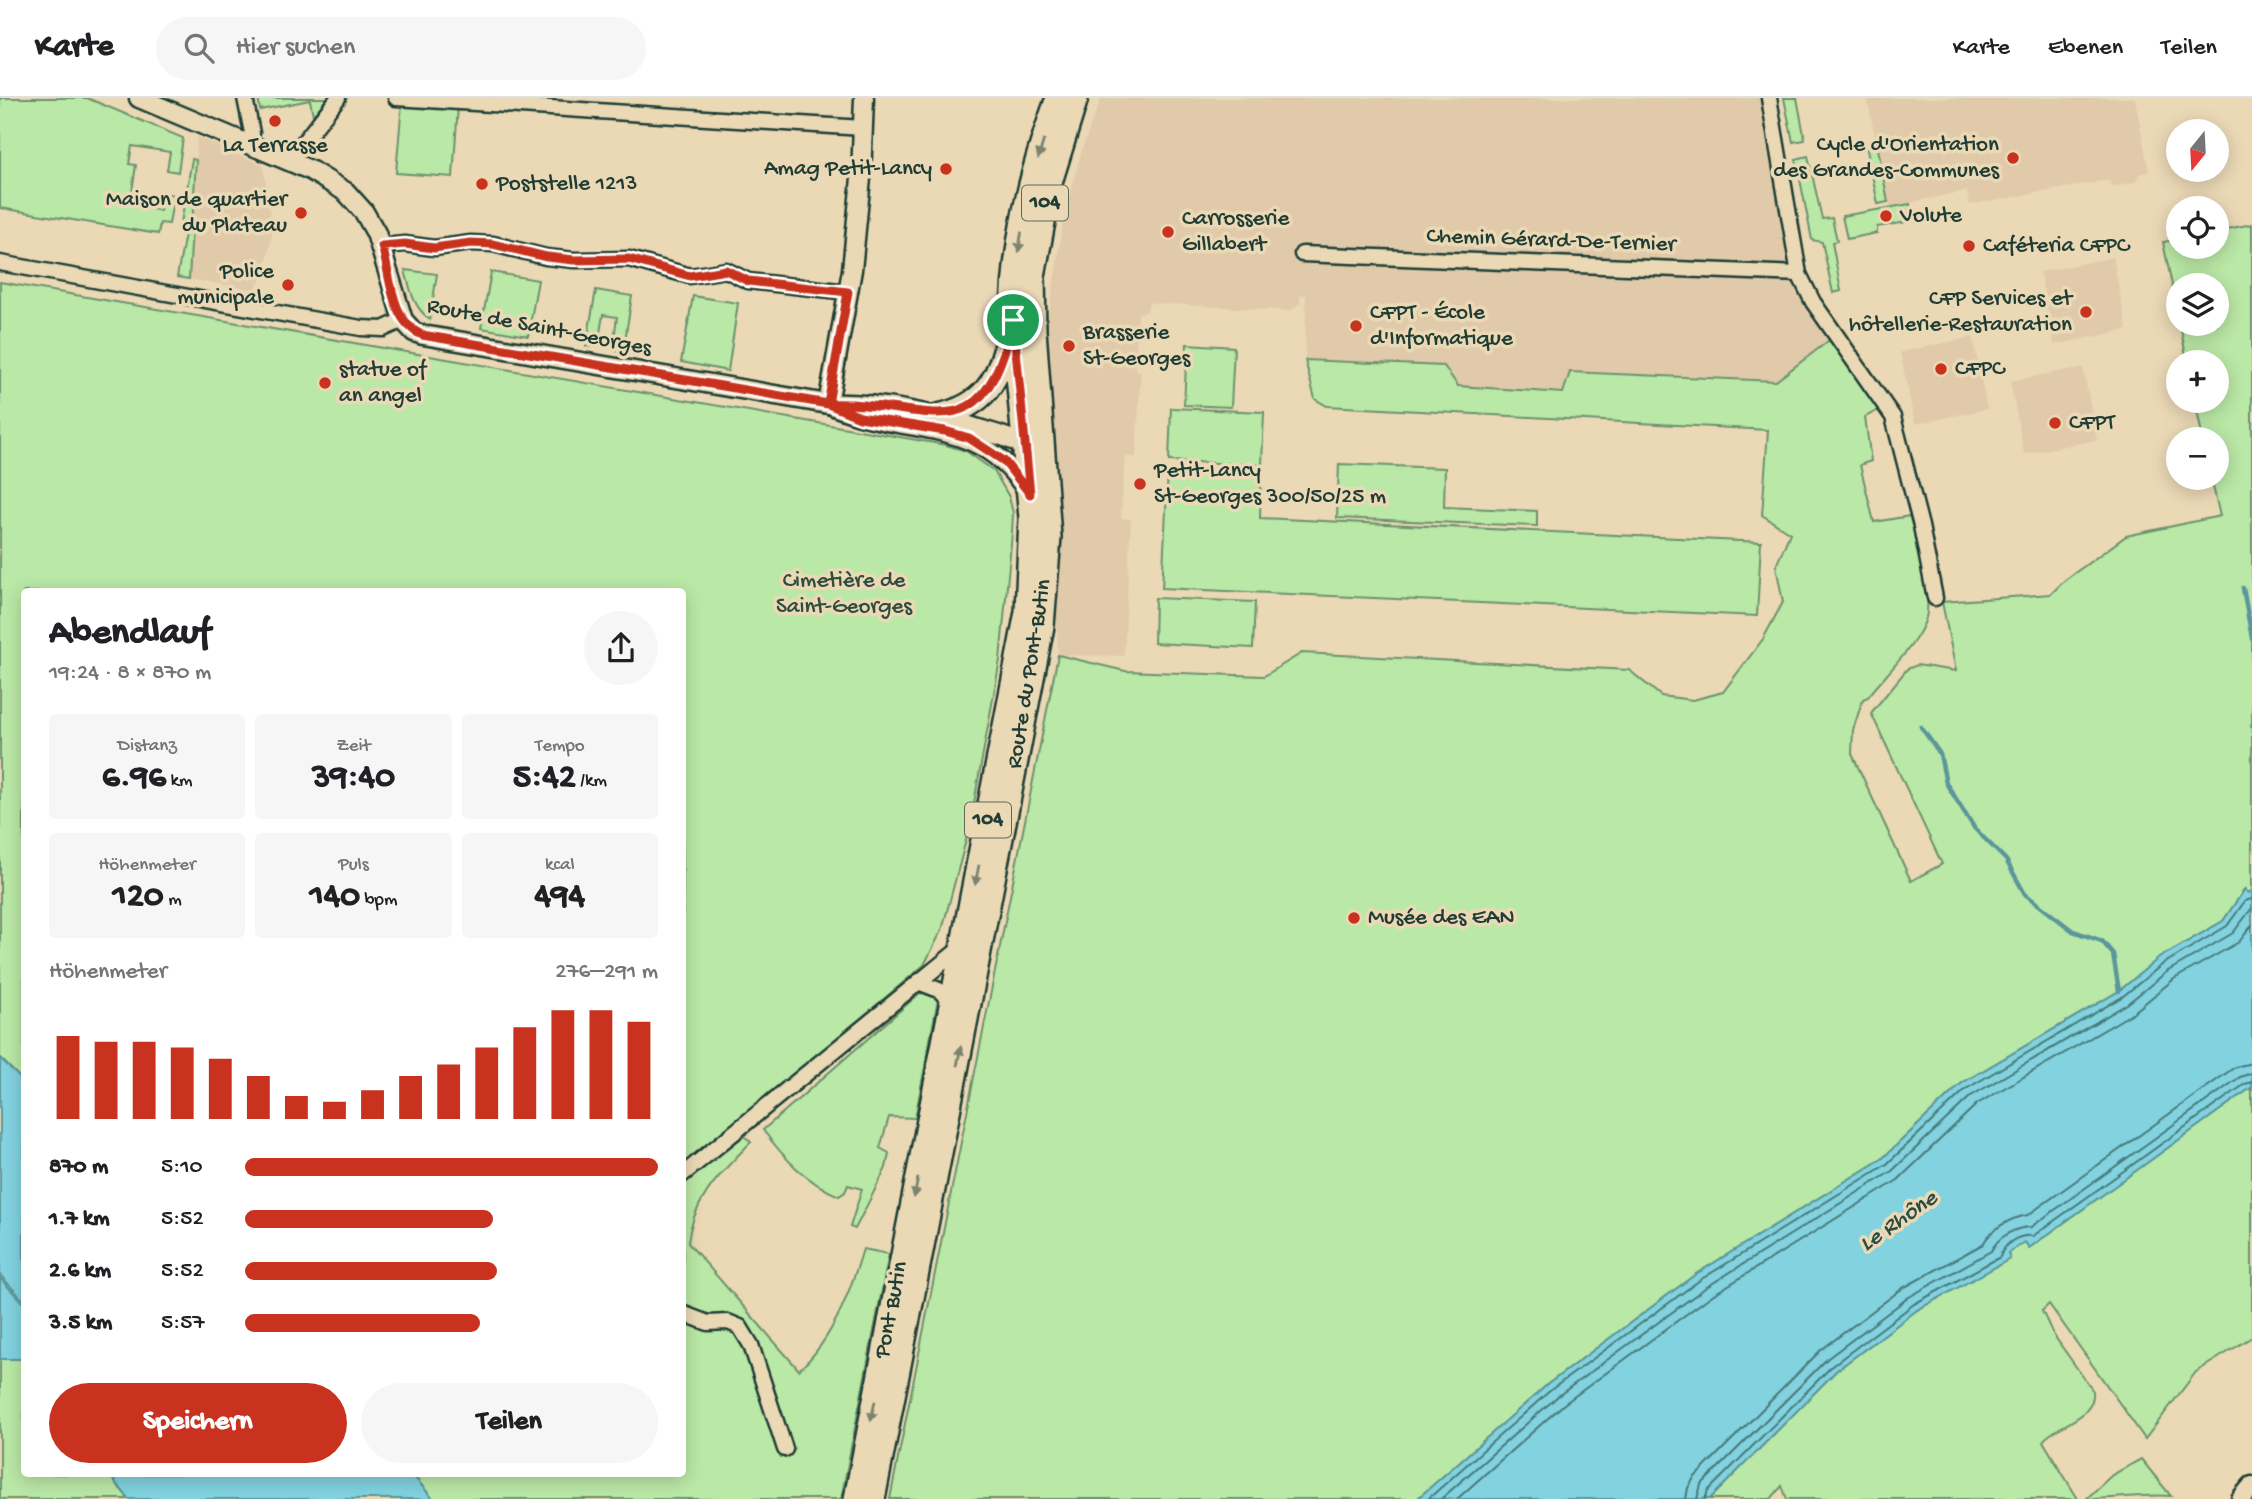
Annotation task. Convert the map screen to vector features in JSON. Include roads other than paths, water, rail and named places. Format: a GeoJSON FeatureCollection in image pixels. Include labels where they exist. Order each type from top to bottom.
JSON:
{"type":"FeatureCollection","features":[{"type":"Feature","properties":{"kind":"main road","name":"Route du Pont-Butin"},"geometry":{"type":"LineString","coordinates":[[938,1122],[1042,626],[1049,537],[1035,451],[1018,251],[1039,158],[1058,98]]}},
{"type":"Feature","properties":{"kind":"main road","name":"Route du Pont-Butin"},"geometry":{"type":"LineString","coordinates":[[1023,316],[1033,276],[1042,218],[1057,157],[1076,98]]}},
{"type":"Feature","properties":{"kind":"main road"},"geometry":{"type":"LineString","coordinates":[[938,415],[969,406],[988,390],[1001,367],[1023,316],[1088,98]]}},
{"type":"Feature","properties":{"kind":"main road","name":"Route du Pont-Butin"},"geometry":{"type":"LineString","coordinates":[[938,1122],[952,1003],[1027,612],[1032,548],[1030,494],[1035,451]]}},
{"type":"Feature","properties":{"kind":"main road","name":"Pont Butin"},"geometry":{"type":"LineString","coordinates":[[856,1499],[938,1122]]}},
{"type":"Feature","properties":{"kind":"main road","name":"Pont Butin"},"geometry":{"type":"LineString","coordinates":[[873,1499],[938,1122]]}},
{"type":"Feature","properties":{"kind":"street","name":"Route de Saint-Georges"},"geometry":{"type":"LineString","coordinates":[[139,98],[292,162],[322,176],[346,192],[364,212],[382,246],[403,320],[414,332],[828,404],[860,417],[945,431],[969,438],[1004,461],[1030,494]]}},
{"type":"Feature","properties":{"kind":"street"},"geometry":{"type":"LineString","coordinates":[[245,98],[252,133],[248,143]]}},
{"type":"Feature","properties":{"kind":"street"},"geometry":{"type":"LineString","coordinates":[[292,162],[307,136],[338,98]]}},
{"type":"Feature","properties":{"kind":"street"},"geometry":{"type":"LineString","coordinates":[[396,98],[863,128]]}},
{"type":"Feature","properties":{"kind":"street"},"geometry":{"type":"LineString","coordinates":[[828,404],[848,292],[858,206],[864,98]]}},
{"type":"Feature","properties":{"kind":"street"},"geometry":{"type":"LineString","coordinates":[[1769,98],[1798,275],[1813,302],[1892,417],[1921,526],[1935,598]]}},
{"type":"Feature","properties":{"kind":"street"},"geometry":{"type":"LineString","coordinates":[[382,246],[405,244],[434,248],[471,243],[493,244],[547,257],[574,260],[629,259],[690,276],[726,270],[748,281],[848,292]]}},
{"type":"Feature","properties":{"kind":"street","name":"Chemin Gérard-De-Ternier"},"geometry":{"type":"LineString","coordinates":[[1302,254],[1798,275]]}},
{"type":"Feature","properties":{"kind":"street"},"geometry":{"type":"LineString","coordinates":[[0,263],[361,328],[383,329],[393,327],[403,320]]}},
{"type":"Feature","properties":{"kind":"street","name":"Route de Saint-Georges"},"geometry":{"type":"LineString","coordinates":[[828,404],[863,402],[938,415],[1035,451]]}},
{"type":"Feature","properties":{"kind":"street"},"geometry":{"type":"LineString","coordinates":[[686,1172],[963,946]]}},
{"type":"Feature","properties":{"kind":"street"},"geometry":{"type":"LineString","coordinates":[[918,982],[939,990],[952,1003]]}},
{"type":"Feature","properties":{"kind":"street"},"geometry":{"type":"LineString","coordinates":[[686,1315],[708,1323],[728,1322],[740,1327],[751,1345],[785,1449]]}},
{"type":"Feature","properties":{"kind":"street"},"geometry":{"type":"LineString","coordinates":[[2241,1499],[2252,1486]]}},
{"type":"Feature","properties":{"kind":"water","name":"Le Rhône"},"geometry":{"type":"Polygon","coordinates":[[[2245,889],[2248,893],[2252,891],[2252,1087],[2029,1248],[2025,1242],[2008,1253],[2010,1259],[1917,1310],[1837,1370],[1710,1499],[1417,1499],[1548,1384],[1696,1274],[1883,1158],[1962,1083],[2119,991],[2159,958],[2223,921],[2245,889]]]}},
{"type":"Feature","properties":{"kind":"water"},"geometry":{"type":"Polygon","coordinates":[[[0,1058],[21,1079],[21,1298],[0,1275],[0,1058]]]}},
{"type":"Feature","properties":{"kind":"water"},"geometry":{"type":"Polygon","coordinates":[[[0,1278],[21,1301],[21,1359],[0,1359],[0,1278]]]}},
{"type":"Feature","properties":{"kind":"water"},"geometry":{"type":"Polygon","coordinates":[[[112,1477],[415,1477],[433,1499],[128,1499],[112,1477]]]}},
{"type":"Feature","properties":{"kind":"waterway"},"geometry":{"type":"LineString","coordinates":[[2243,588],[2252,638]]}},
{"type":"Feature","properties":{"kind":"waterway"},"geometry":{"type":"LineString","coordinates":[[1921,727],[1940,754],[1946,783],[1975,829],[2006,860],[2025,894],[2073,931],[2102,941],[2113,954],[2119,991]]}},
{"type":"Feature","properties":{"kind":"place","name":"La Terrasse"},"geometry":{"type":"Point","coordinates":[275,121]}},
{"type":"Feature","properties":{"kind":"place","name":"Cycle d'Orientation des Grandes-Communes"},"geometry":{"type":"Point","coordinates":[2013,158]}},
{"type":"Feature","properties":{"kind":"place","name":"Amag Petit-Lancy"},"geometry":{"type":"Point","coordinates":[946,169]}},
{"type":"Feature","properties":{"kind":"place","name":"Poststelle 1213"},"geometry":{"type":"Point","coordinates":[482,184]}},
{"type":"Feature","properties":{"kind":"place","name":"Maison de quartier du Plateau"},"geometry":{"type":"Point","coordinates":[301,213]}},
{"type":"Feature","properties":{"kind":"place","name":"Volute"},"geometry":{"type":"Point","coordinates":[1886,216]}},
{"type":"Feature","properties":{"kind":"place","name":"Carrosserie Gillabert"},"geometry":{"type":"Point","coordinates":[1168,232]}},
{"type":"Feature","properties":{"kind":"place","name":"Caféteria CFPC"},"geometry":{"type":"Point","coordinates":[1969,246]}},
{"type":"Feature","properties":{"kind":"place","name":"Police municipale"},"geometry":{"type":"Point","coordinates":[288,285]}},
{"type":"Feature","properties":{"kind":"place","name":"CFP Services et hôtellerie-Restauration"},"geometry":{"type":"Point","coordinates":[2086,312]}},
{"type":"Feature","properties":{"kind":"place","name":"CFPT - École d'Informatique"},"geometry":{"type":"Point","coordinates":[1356,326]}},
{"type":"Feature","properties":{"kind":"place","name":"Brasserie St-Georges"},"geometry":{"type":"Point","coordinates":[1069,346]}},
{"type":"Feature","properties":{"kind":"place","name":"CFPC"},"geometry":{"type":"Point","coordinates":[1941,369]}},
{"type":"Feature","properties":{"kind":"place","name":"statue of an angel"},"geometry":{"type":"Point","coordinates":[325,383]}},
{"type":"Feature","properties":{"kind":"place","name":"CFPT"},"geometry":{"type":"Point","coordinates":[2055,423]}},
{"type":"Feature","properties":{"kind":"place","name":"Petit-Lancy St-Georges 300/50/25 m"},"geometry":{"type":"Point","coordinates":[1140,484]}},
{"type":"Feature","properties":{"kind":"place","name":"Musée des EAN"},"geometry":{"type":"Point","coordinates":[1354,918]}},
{"type":"Feature","properties":{"kind":"park label","name":"Cimetière de Saint-Georges"},"geometry":{"type":"Point","coordinates":[844,594]}}]}
